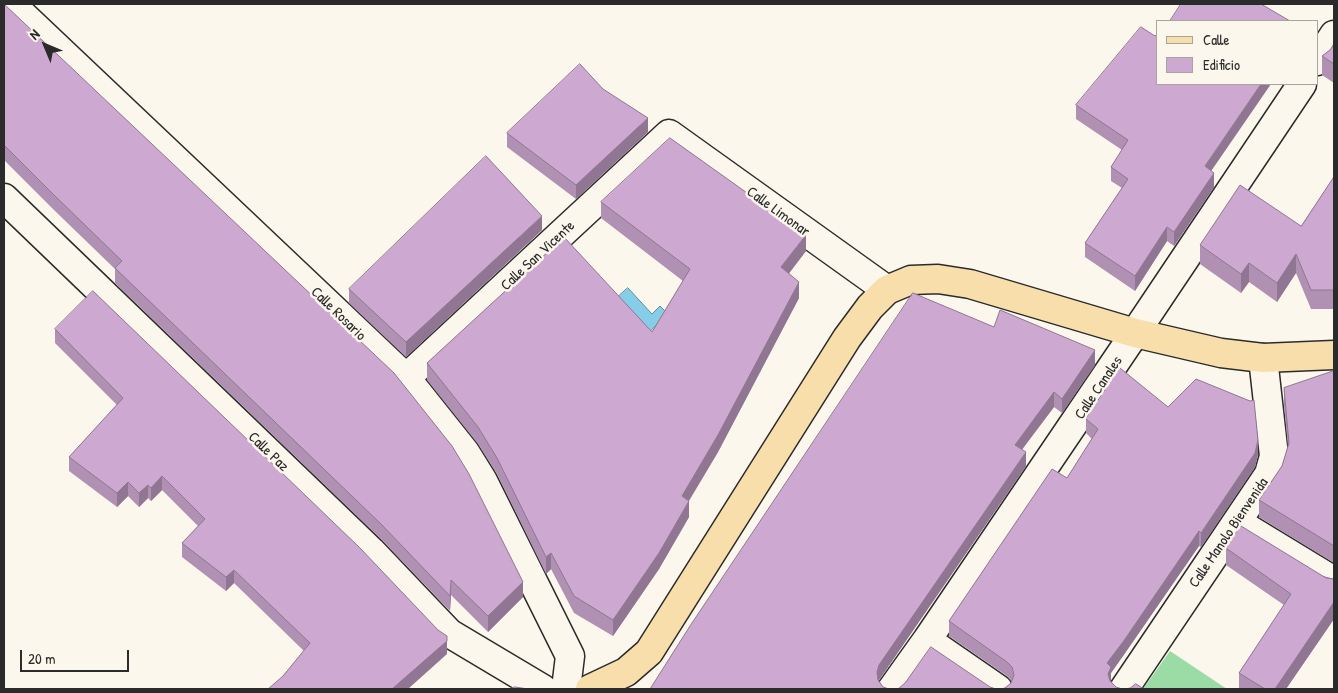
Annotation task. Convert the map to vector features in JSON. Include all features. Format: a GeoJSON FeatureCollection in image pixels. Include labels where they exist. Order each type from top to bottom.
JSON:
{"type":"FeatureCollection","features":[{"type":"Feature","properties":{"kind":"main road"},"geometry":{"type":"LineString","coordinates":[[590,689],[626,672],[649,652],[847,338],[870,307],[887,290],[911,280],[938,279],[970,284],[1136,334],[1221,353],[1263,358],[1334,355]]}},
{"type":"Feature","properties":{"kind":"street","name":"Calle Rosario"},"geometry":{"type":"LineString","coordinates":[[11,4],[406,378],[465,452],[504,521],[570,656],[566,689]]}},
{"type":"Feature","properties":{"kind":"street"},"geometry":{"type":"LineString","coordinates":[[1318,59],[1334,35]]}},
{"type":"Feature","properties":{"kind":"street","name":"Calle Canales"},"geometry":{"type":"LineString","coordinates":[[892,689],[1136,334],[1301,85]]}},
{"type":"Feature","properties":{"kind":"street","name":"Calle San Vicente"},"geometry":{"type":"LineString","coordinates":[[406,378],[670,134]]}},
{"type":"Feature","properties":{"kind":"street","name":"Calle Limonar"},"geometry":{"type":"LineString","coordinates":[[670,134],[887,290]]}},
{"type":"Feature","properties":{"kind":"street","name":"Calle Paz"},"geometry":{"type":"LineString","coordinates":[[4,198],[371,551],[449,633],[544,689]]}},
{"type":"Feature","properties":{"kind":"street","name":"Calle Manolo Bienvenida"},"geometry":{"type":"LineString","coordinates":[[1124,689],[1269,474],[1274,456],[1263,358]]}},
{"type":"Feature","properties":{"kind":"street"},"geometry":{"type":"LineString","coordinates":[[1237,522],[1334,581]]}},
{"type":"Feature","properties":{"kind":"street"},"geometry":{"type":"LineString","coordinates":[[927,640],[998,689]]}},
{"type":"Feature","properties":{"kind":"green space"},"geometry":{"type":"Polygon","coordinates":[[[1170,651],[1227,689],[1143,689],[1170,651]]]}},
{"type":"Feature","properties":{"kind":"water"},"geometry":{"type":"Polygon","coordinates":[[[628,288],[652,314],[660,306],[668,314],[644,337],[611,303],[628,288]]]}},
{"type":"Feature","properties":{"kind":"building"},"geometry":{"type":"Polygon","coordinates":[[[4,4],[394,373],[452,446],[469,474],[523,582],[488,616],[451,580],[450,596],[382,525],[115,268],[122,261],[4,145],[4,4]]]}},
{"type":"Feature","properties":{"kind":"building"},"geometry":{"type":"Polygon","coordinates":[[[1181,4],[1261,4],[1288,20],[1171,20],[1181,4]]]}},
{"type":"Feature","properties":{"kind":"building"},"geometry":{"type":"Polygon","coordinates":[[[1141,27],[1156,35],[1156,85],[1260,85],[1205,166],[1214,173],[1174,232],[1167,227],[1135,276],[1085,243],[1128,179],[1111,167],[1128,140],[1076,105],[1141,27]]]}},
{"type":"Feature","properties":{"kind":"building"},"geometry":{"type":"Polygon","coordinates":[[[1334,44],[1334,64],[1322,56],[1334,44]]]}},
{"type":"Feature","properties":{"kind":"building"},"geometry":{"type":"Polygon","coordinates":[[[580,64],[603,89],[648,118],[576,185],[507,133],[580,64]]]}},
{"type":"Feature","properties":{"kind":"building"},"geometry":{"type":"Polygon","coordinates":[[[670,138],[806,235],[781,267],[799,282],[718,435],[682,496],[689,501],[659,553],[613,620],[574,596],[551,553],[546,557],[497,458],[478,427],[427,363],[564,237],[652,332],[690,269],[601,202],[670,138]]]}},
{"type":"Feature","properties":{"kind":"building"},"geometry":{"type":"Polygon","coordinates":[[[486,156],[542,216],[406,342],[349,289],[486,156]]]}},
{"type":"Feature","properties":{"kind":"building"},"geometry":{"type":"Polygon","coordinates":[[[1334,177],[1334,290],[1311,290],[1296,254],[1277,283],[1249,263],[1241,274],[1200,245],[1240,185],[1301,226],[1334,177]]]}},
{"type":"Feature","properties":{"kind":"building"},"geometry":{"type":"Polygon","coordinates":[[[93,291],[360,548],[438,630],[447,636],[447,641],[392,689],[268,689],[283,676],[310,643],[234,570],[226,577],[182,543],[205,519],[162,476],[151,488],[148,485],[139,493],[128,482],[117,493],[69,457],[123,398],[55,329],[93,291]]]}},
{"type":"Feature","properties":{"kind":"building"},"geometry":{"type":"Polygon","coordinates":[[[913,293],[994,327],[1000,310],[1095,350],[1062,399],[1054,392],[1015,445],[1026,452],[879,665],[877,672],[878,680],[883,687],[889,689],[650,689],[690,626],[913,293]]]}},
{"type":"Feature","properties":{"kind":"building"},"geometry":{"type":"Polygon","coordinates":[[[1120,368],[1168,407],[1196,379],[1250,401],[1254,400],[1258,440],[1255,453],[1201,533],[1199,531],[1107,663],[1111,667],[1108,674],[1110,681],[1116,687],[1122,689],[1000,689],[1005,688],[1011,683],[1014,675],[1012,667],[949,621],[1052,469],[1067,478],[1098,429],[1086,419],[1120,368]]]}},
{"type":"Feature","properties":{"kind":"building"},"geometry":{"type":"Polygon","coordinates":[[[1334,371],[1334,546],[1259,500],[1282,466],[1289,443],[1284,388],[1334,371]]]}},
{"type":"Feature","properties":{"kind":"building"},"geometry":{"type":"Polygon","coordinates":[[[1241,526],[1326,578],[1334,579],[1334,602],[1275,689],[1265,689],[1239,673],[1291,594],[1226,548],[1241,526]]]}},
{"type":"Feature","properties":{"kind":"building"},"geometry":{"type":"Polygon","coordinates":[[[931,647],[990,687],[996,689],[898,689],[905,683],[931,647]]]}},
{"type":"Feature","properties":{"kind":"building"},"geometry":{"type":"Polygon","coordinates":[[[1136,684],[1144,689],[1126,689],[1130,688],[1136,684]]]}},
{"type":"Feature","properties":{"kind":"building"},"geometry":{"type":"Polygon","coordinates":[[[515,687],[528,689],[509,689],[515,687]]]}}]}
